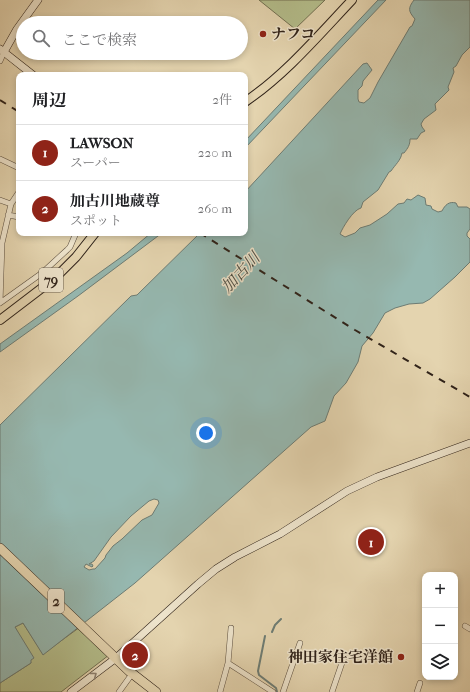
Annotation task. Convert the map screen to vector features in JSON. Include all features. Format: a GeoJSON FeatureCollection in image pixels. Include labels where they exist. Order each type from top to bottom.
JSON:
{"type":"FeatureCollection","features":[{"type":"Feature","properties":{"kind":"highway","name":"2"},"geometry":{"type":"LineString","coordinates":[[0,548],[132,674],[156,692]]}},
{"type":"Feature","properties":{"kind":"main road"},"geometry":{"type":"LineString","coordinates":[[248,100],[263,89],[301,54],[352,0]]}},
{"type":"Feature","properties":{"kind":"main road","name":"79"},"geometry":{"type":"LineString","coordinates":[[0,320],[55,278],[76,257],[94,236]]}},
{"type":"Feature","properties":{"kind":"street"},"geometry":{"type":"LineString","coordinates":[[26,16],[38,0]]}},
{"type":"Feature","properties":{"kind":"street"},"geometry":{"type":"LineString","coordinates":[[0,61],[2,50],[16,30]]}},
{"type":"Feature","properties":{"kind":"street"},"geometry":{"type":"LineString","coordinates":[[2,50],[29,72]]}},
{"type":"Feature","properties":{"kind":"street"},"geometry":{"type":"LineString","coordinates":[[0,159],[16,167]]}},
{"type":"Feature","properties":{"kind":"street"},"geometry":{"type":"LineString","coordinates":[[0,303],[1,242],[11,204],[16,196]]}},
{"type":"Feature","properties":{"kind":"street"},"geometry":{"type":"LineString","coordinates":[[0,200],[11,204]]}},
{"type":"Feature","properties":{"kind":"street"},"geometry":{"type":"LineString","coordinates":[[8,215],[16,216]]}},
{"type":"Feature","properties":{"kind":"street"},"geometry":{"type":"LineString","coordinates":[[0,303],[42,273],[67,250],[75,236]]}},
{"type":"Feature","properties":{"kind":"street"},"geometry":{"type":"LineString","coordinates":[[71,692],[216,569],[235,557],[280,534],[347,491],[377,477],[470,443]]}},
{"type":"Feature","properties":{"kind":"street"},"geometry":{"type":"LineString","coordinates":[[220,692],[228,663],[231,628]]}},
{"type":"Feature","properties":{"kind":"street"},"geometry":{"type":"LineString","coordinates":[[283,692],[300,643]]}},
{"type":"Feature","properties":{"kind":"street"},"geometry":{"type":"LineString","coordinates":[[332,692],[344,656]]}},
{"type":"Feature","properties":{"kind":"street"},"geometry":{"type":"LineString","coordinates":[[228,663],[272,692]]}},
{"type":"Feature","properties":{"kind":"street"},"geometry":{"type":"LineString","coordinates":[[120,692],[132,674]]}},
{"type":"Feature","properties":{"kind":"street"},"geometry":{"type":"LineString","coordinates":[[417,692],[420,683]]}},
{"type":"Feature","properties":{"kind":"green space"},"geometry":{"type":"Polygon","coordinates":[[[259,0],[325,0],[295,29],[259,0]]]}},
{"type":"Feature","properties":{"kind":"green space"},"geometry":{"type":"Polygon","coordinates":[[[23,623],[43,654],[80,627],[109,655],[61,692],[0,692],[0,683],[31,663],[15,627],[23,623]]]}},
{"type":"Feature","properties":{"kind":"water"},"geometry":{"type":"Polygon","coordinates":[[[378,0],[386,0],[248,145],[248,138],[378,0]]]}},
{"type":"Feature","properties":{"kind":"water","name":"加古川"},"geometry":{"type":"Polygon","coordinates":[[[414,0],[470,0],[470,47],[453,68],[454,72],[448,87],[449,90],[435,104],[436,110],[424,119],[421,124],[425,131],[421,133],[417,139],[410,139],[408,148],[404,153],[402,153],[399,160],[389,172],[378,190],[363,202],[361,208],[352,215],[340,234],[345,237],[355,233],[360,228],[370,225],[387,214],[398,204],[404,203],[407,199],[411,200],[418,195],[425,198],[426,205],[431,206],[432,209],[438,212],[442,211],[449,203],[456,203],[458,207],[467,207],[470,209],[470,229],[467,236],[470,239],[470,262],[430,299],[423,303],[409,304],[395,308],[385,313],[373,333],[362,346],[358,362],[346,383],[334,396],[325,421],[311,427],[135,583],[43,655],[23,623],[15,627],[34,658],[31,660],[31,663],[0,683],[0,425],[131,296],[137,295],[197,236],[248,236],[248,189],[363,64],[367,63],[372,70],[358,90],[358,99],[359,102],[364,103],[370,98],[410,27],[412,26],[415,19],[411,14],[410,7],[414,0]],[[154,499],[149,501],[131,516],[111,537],[94,561],[89,564],[92,564],[93,566],[92,567],[86,564],[84,567],[89,570],[95,569],[113,546],[142,520],[152,515],[159,503],[158,500],[154,499]]]}},
{"type":"Feature","properties":{"kind":"water"},"geometry":{"type":"Polygon","coordinates":[[[147,236],[158,236],[0,352],[0,344],[127,253],[147,236]]]}},
{"type":"Feature","properties":{"kind":"waterway"},"geometry":{"type":"LineString","coordinates":[[272,632],[275,625],[281,619]]}},
{"type":"Feature","properties":{"kind":"waterway"},"geometry":{"type":"LineString","coordinates":[[265,636],[258,671],[259,675],[276,688],[277,692]]}},
{"type":"Feature","properties":{"kind":"railway"},"geometry":{"type":"LineString","coordinates":[[0,100],[16,110]]}},
{"type":"Feature","properties":{"kind":"railway"},"geometry":{"type":"LineString","coordinates":[[205,236],[355,330],[470,397]]}},
{"type":"Feature","properties":{"kind":"place","name":"ナフコ"},"geometry":{"type":"Point","coordinates":[263,34]}},
{"type":"Feature","properties":{"kind":"place","name":"LAWSON"},"geometry":{"type":"Point","coordinates":[371,542]}},
{"type":"Feature","properties":{"kind":"place","name":"加古川地蔵尊"},"geometry":{"type":"Point","coordinates":[135,655]}},
{"type":"Feature","properties":{"kind":"place","name":"神田家住宅洋館"},"geometry":{"type":"Point","coordinates":[401,657]}}]}
